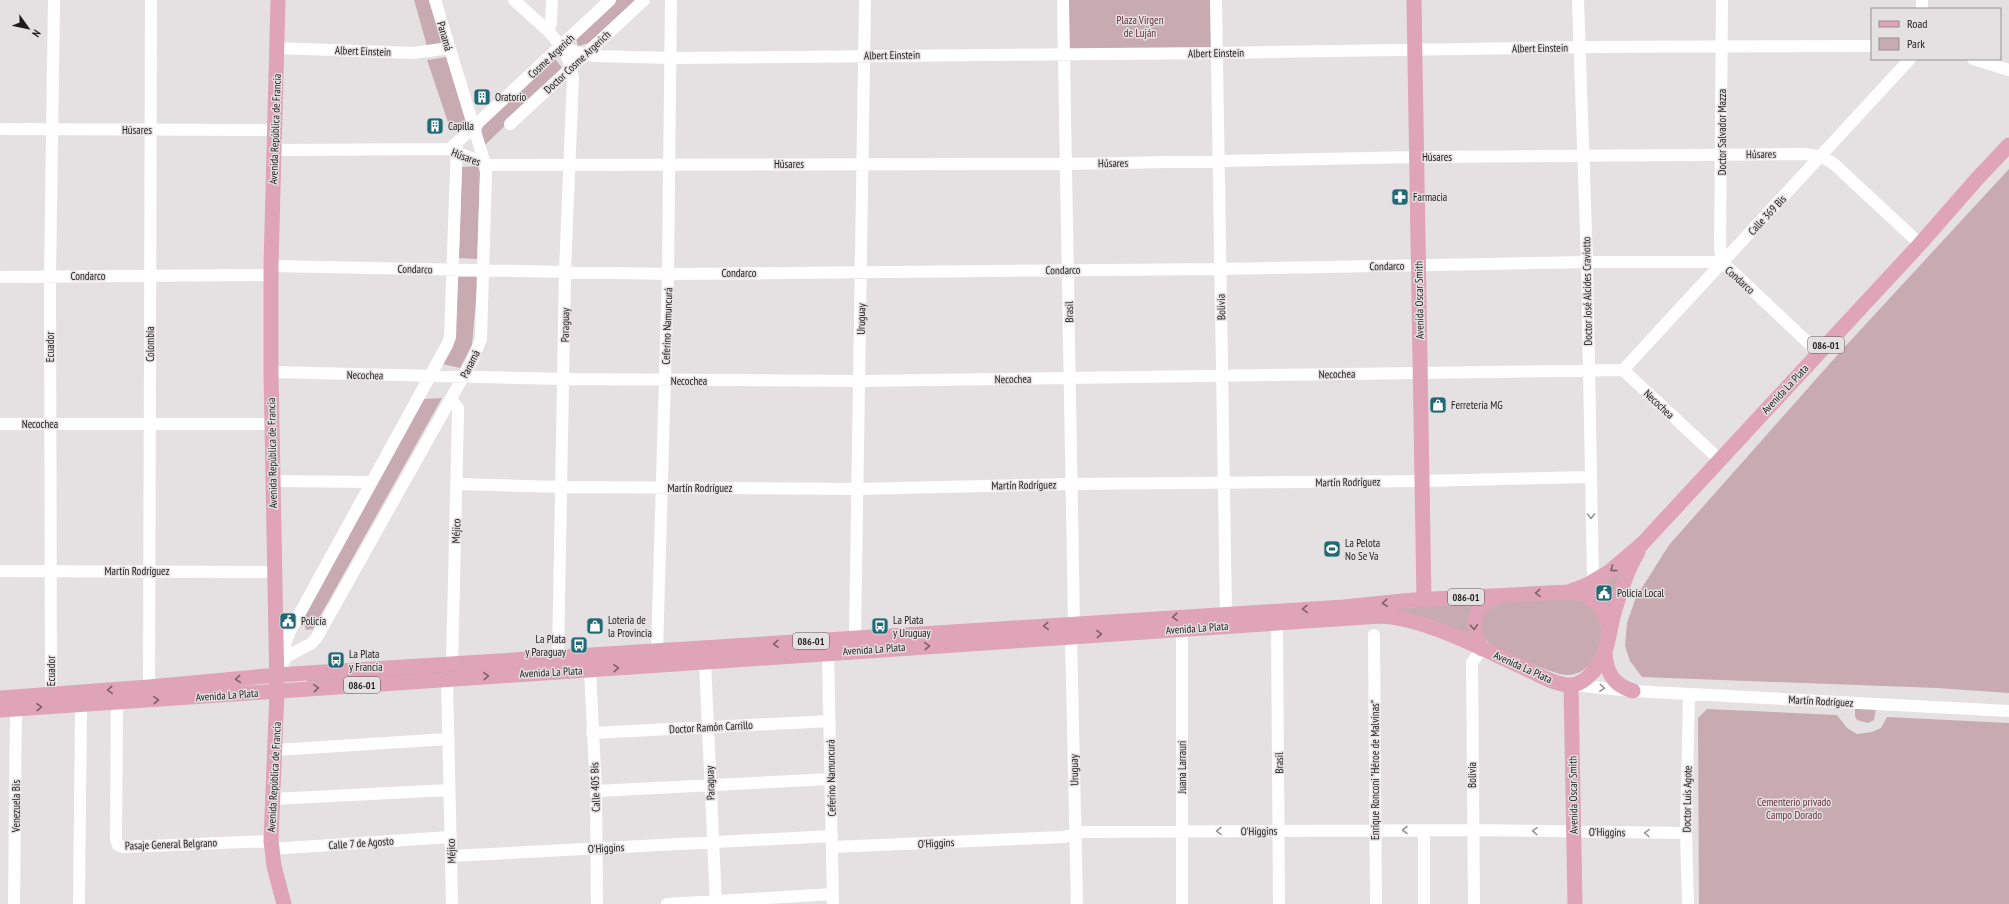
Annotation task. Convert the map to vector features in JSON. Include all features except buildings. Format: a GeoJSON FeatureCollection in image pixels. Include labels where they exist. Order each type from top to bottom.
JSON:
{"type":"FeatureCollection","features":[{"type":"Feature","properties":{"kind":"main road","name":"Avenida República de Francia"},"geometry":{"type":"LineString","coordinates":[[278,0],[271,270],[271,372],[277,675],[276,750],[271,845],[284,904]]}},
{"type":"Feature","properties":{"kind":"main road","name":"Avenida Oscar Smith"},"geometry":{"type":"LineString","coordinates":[[1414,0],[1418,157],[1424,600]]}},
{"type":"Feature","properties":{"kind":"main road","name":"Avenida La Plata"},"geometry":{"type":"LineString","coordinates":[[0,698],[149,687],[277,675],[590,670],[828,653],[1226,614],[1344,607],[1508,594],[1568,592],[1592,582],[1614,568],[1642,544],[1920,244],[2009,145]]}},
{"type":"Feature","properties":{"kind":"main road","name":"Avenida La Plata"},"geometry":{"type":"LineString","coordinates":[[0,710],[277,692],[558,658],[855,638],[1073,630],[1182,630],[1370,616],[1397,617],[1414,621],[1482,648],[1551,680],[1572,685],[1581,682],[1592,673],[1605,652],[1624,582],[1642,544]]}},
{"type":"Feature","properties":{"kind":"main road"},"geometry":{"type":"LineString","coordinates":[[1568,592],[1583,593],[1598,603],[1607,619],[1608,637]]}},
{"type":"Feature","properties":{"kind":"main road"},"geometry":{"type":"LineString","coordinates":[[1482,648],[1475,634],[1475,615],[1480,608],[1490,600],[1508,594]]}},
{"type":"Feature","properties":{"kind":"main road"},"geometry":{"type":"LineString","coordinates":[[1605,652],[1606,664],[1611,676],[1622,687],[1633,690]]}},
{"type":"Feature","properties":{"kind":"main road","name":"Avenida Oscar Smith"},"geometry":{"type":"LineString","coordinates":[[1572,685],[1575,904]]}},
{"type":"Feature","properties":{"kind":"street","name":"Ecuador"},"geometry":{"type":"LineString","coordinates":[[51,694],[50,277],[54,0]]}},
{"type":"Feature","properties":{"kind":"street","name":"Colombia"},"geometry":{"type":"LineString","coordinates":[[149,687],[148,571],[150,424],[151,0]]}},
{"type":"Feature","properties":{"kind":"street","name":"Panamá"},"geometry":{"type":"LineString","coordinates":[[286,657],[312,643],[317,637],[472,361],[481,339],[484,270],[485,164],[435,0]]}},
{"type":"Feature","properties":{"kind":"street"},"geometry":{"type":"LineString","coordinates":[[514,0],[548,31],[551,23],[552,0]]}},
{"type":"Feature","properties":{"kind":"street","name":"Doctor Cosme Argerich"},"geometry":{"type":"LineString","coordinates":[[582,27],[610,0]]}},
{"type":"Feature","properties":{"kind":"street","name":"Doctor Cosme Argerich"},"geometry":{"type":"LineString","coordinates":[[510,124],[644,0]]}},
{"type":"Feature","properties":{"kind":"street","name":"Ceferino Namuncurá"},"geometry":{"type":"LineString","coordinates":[[657,652],[668,274],[672,0]]}},
{"type":"Feature","properties":{"kind":"street","name":"Uruguay"},"geometry":{"type":"LineString","coordinates":[[855,638],[862,272],[865,0]]}},
{"type":"Feature","properties":{"kind":"street","name":"Brasil"},"geometry":{"type":"LineString","coordinates":[[1063,0],[1073,630]]}},
{"type":"Feature","properties":{"kind":"street","name":"Bolivia"},"geometry":{"type":"LineString","coordinates":[[1216,0],[1226,614]]}},
{"type":"Feature","properties":{"kind":"street","name":"Doctor José Alcides Craviotto"},"geometry":{"type":"LineString","coordinates":[[1578,0],[1587,262],[1592,582]]}},
{"type":"Feature","properties":{"kind":"street","name":"Doctor Salvador Mazza"},"geometry":{"type":"LineString","coordinates":[[1722,0],[1722,155],[1720,250],[1722,264]]}},
{"type":"Feature","properties":{"kind":"street","name":"Cosme Argerich"},"geometry":{"type":"LineString","coordinates":[[454,148],[474,126],[582,27]]}},
{"type":"Feature","properties":{"kind":"street","name":"Paraguay"},"geometry":{"type":"LineString","coordinates":[[548,31],[562,46],[571,67],[573,78],[565,271],[558,658]]}},
{"type":"Feature","properties":{"kind":"street","name":"Albert Einstein"},"geometry":{"type":"LineString","coordinates":[[562,46],[586,55],[672,58],[1064,53],[1217,53],[1580,47],[1871,46]]}},
{"type":"Feature","properties":{"kind":"street","name":"Albert Einstein"},"geometry":{"type":"LineString","coordinates":[[277,48],[413,53],[449,48]]}},
{"type":"Feature","properties":{"kind":"street","name":"Calle 369 Bis"},"geometry":{"type":"LineString","coordinates":[[1623,370],[1909,60]]}},
{"type":"Feature","properties":{"kind":"street"},"geometry":{"type":"LineString","coordinates":[[1976,60],[2009,70]]}},
{"type":"Feature","properties":{"kind":"street","name":"Húsares"},"geometry":{"type":"LineString","coordinates":[[0,129],[275,130]]}},
{"type":"Feature","properties":{"kind":"street","name":"Húsares"},"geometry":{"type":"LineString","coordinates":[[274,150],[454,148],[485,164],[1065,164],[1418,157],[1806,154],[1821,157],[1833,163],[1920,244]]}},
{"type":"Feature","properties":{"kind":"street"},"geometry":{"type":"LineString","coordinates":[[277,675],[286,657],[285,644],[290,631],[450,337],[454,269],[454,148]]}},
{"type":"Feature","properties":{"kind":"street","name":"Condarco"},"geometry":{"type":"LineString","coordinates":[[0,277],[150,276],[271,270],[454,269],[668,274],[1220,269],[1587,262],[1713,262],[1722,264],[1730,269],[1819,353]]}},
{"type":"Feature","properties":{"kind":"street","name":"Necochea"},"geometry":{"type":"LineString","coordinates":[[271,372],[564,380],[859,381],[1222,377],[1421,372],[1623,370],[1720,460]]}},
{"type":"Feature","properties":{"kind":"street","name":"Méjico"},"geometry":{"type":"LineString","coordinates":[[451,398],[458,408],[457,484],[448,739],[448,790],[452,904]]}},
{"type":"Feature","properties":{"kind":"street","name":"Necochea"},"geometry":{"type":"LineString","coordinates":[[0,424],[272,424]]}},
{"type":"Feature","properties":{"kind":"street","name":"Martín Rodríguez"},"geometry":{"type":"LineString","coordinates":[[457,484],[562,487],[857,489],[1071,484],[1223,484],[1590,477]]}},
{"type":"Feature","properties":{"kind":"street"},"geometry":{"type":"LineString","coordinates":[[273,481],[371,482]]}},
{"type":"Feature","properties":{"kind":"street","name":"Martín Rodríguez"},"geometry":{"type":"LineString","coordinates":[[0,571],[274,572]]}},
{"type":"Feature","properties":{"kind":"street","name":"Brasil"},"geometry":{"type":"LineString","coordinates":[[1277,623],[1279,904]]}},
{"type":"Feature","properties":{"kind":"street","name":"Uruguay"},"geometry":{"type":"LineString","coordinates":[[1073,630],[1077,904]]}},
{"type":"Feature","properties":{"kind":"street","name":"Juana Larrauri"},"geometry":{"type":"LineString","coordinates":[[1182,630],[1182,904]]}},
{"type":"Feature","properties":{"kind":"street","name":"Enrique Ronconi \"Héroe de Malvinas\""},"geometry":{"type":"LineString","coordinates":[[1374,635],[1376,904]]}},
{"type":"Feature","properties":{"kind":"street","name":"Bolivia"},"geometry":{"type":"LineString","coordinates":[[1474,904],[1472,663],[1482,648]]}},
{"type":"Feature","properties":{"kind":"street","name":"Ceferino Namuncurá"},"geometry":{"type":"LineString","coordinates":[[828,653],[833,899]]}},
{"type":"Feature","properties":{"kind":"street","name":"Paraguay"},"geometry":{"type":"LineString","coordinates":[[706,661],[716,903]]}},
{"type":"Feature","properties":{"kind":"street","name":"Calle 405 Bis"},"geometry":{"type":"LineString","coordinates":[[590,670],[596,791],[595,848],[598,904]]}},
{"type":"Feature","properties":{"kind":"street","name":"Martín Rodríguez"},"geometry":{"type":"LineString","coordinates":[[1572,685],[1689,694],[2009,711]]}},
{"type":"Feature","properties":{"kind":"street","name":"Doctor Luis Agote"},"geometry":{"type":"LineString","coordinates":[[1688,904],[1686,833],[1689,694]]}},
{"type":"Feature","properties":{"kind":"street","name":"Pasaje General Belgrano"},"geometry":{"type":"LineString","coordinates":[[117,702],[116,840],[118,845],[123,847],[271,845]]}},
{"type":"Feature","properties":{"kind":"street"},"geometry":{"type":"LineString","coordinates":[[79,904],[81,705]]}},
{"type":"Feature","properties":{"kind":"street","name":"Venezuela Bis"},"geometry":{"type":"LineString","coordinates":[[14,904],[16,708]]}},
{"type":"Feature","properties":{"kind":"street","name":"Doctor Ramón Carrillo"},"geometry":{"type":"LineString","coordinates":[[592,733],[830,721]]}},
{"type":"Feature","properties":{"kind":"street"},"geometry":{"type":"LineString","coordinates":[[276,750],[448,739]]}},
{"type":"Feature","properties":{"kind":"street"},"geometry":{"type":"LineString","coordinates":[[596,791],[831,779]]}},
{"type":"Feature","properties":{"kind":"street"},"geometry":{"type":"LineString","coordinates":[[273,799],[448,790]]}},
{"type":"Feature","properties":{"kind":"street","name":"O'Higgins"},"geometry":{"type":"LineString","coordinates":[[451,856],[713,843],[1064,837],[1075,834],[1279,830],[1473,830],[1686,833]]}},
{"type":"Feature","properties":{"kind":"street"},"geometry":{"type":"LineString","coordinates":[[1424,830],[1424,904]]}},
{"type":"Feature","properties":{"kind":"street","name":"Calle 7 de Agosto"},"geometry":{"type":"LineString","coordinates":[[271,845],[450,837]]}},
{"type":"Feature","properties":{"kind":"street"},"geometry":{"type":"LineString","coordinates":[[667,904],[833,899]]}},
{"type":"Feature","properties":{"kind":"green space"},"geometry":{"type":"Polygon","coordinates":[[[414,0],[429,0],[443,44],[427,46],[414,0]]]}},
{"type":"Feature","properties":{"kind":"green space"},"geometry":{"type":"Polygon","coordinates":[[[616,0],[635,0],[589,43],[578,46],[576,38],[616,0]]]}},
{"type":"Feature","properties":{"kind":"green space","name":"Plaza Virgen de Luján"},"geometry":{"type":"Polygon","coordinates":[[[1063,0],[1216,0],[1217,53],[1064,53],[1063,0]]]}},
{"type":"Feature","properties":{"kind":"green space"},"geometry":{"type":"Polygon","coordinates":[[[447,57],[468,125],[450,128],[427,60],[447,57]]]}},
{"type":"Feature","properties":{"kind":"green space"},"geometry":{"type":"Polygon","coordinates":[[[555,59],[563,69],[484,146],[481,132],[484,124],[555,59]]]}},
{"type":"Feature","properties":{"kind":"green space"},"geometry":{"type":"Polygon","coordinates":[[[478,166],[480,172],[477,259],[459,258],[462,167],[478,166]]]}},
{"type":"Feature","properties":{"kind":"green space"},"geometry":{"type":"Polygon","coordinates":[[[2009,169],[2009,693],[1937,688],[1642,677],[1630,661],[1625,646],[1627,623],[1636,597],[1669,545],[1841,351],[2009,169]]]}},
{"type":"Feature","properties":{"kind":"green space"},"geometry":{"type":"Polygon","coordinates":[[[457,277],[478,277],[472,345],[460,368],[442,364],[457,277]]]}},
{"type":"Feature","properties":{"kind":"green space"},"geometry":{"type":"Polygon","coordinates":[[[442,398],[313,629],[306,630],[303,619],[423,399],[442,398]]]}},
{"type":"Feature","properties":{"kind":"green space"},"geometry":{"type":"Polygon","coordinates":[[[1624,566],[1610,609],[1599,595],[1591,590],[1624,566]]]}},
{"type":"Feature","properties":{"kind":"green space"},"geometry":{"type":"Polygon","coordinates":[[[1575,598],[1597,609],[1602,636],[1597,655],[1588,667],[1578,673],[1567,675],[1541,668],[1493,646],[1488,643],[1483,636],[1483,613],[1497,602],[1575,598]]]}},
{"type":"Feature","properties":{"kind":"green space"},"geometry":{"type":"Polygon","coordinates":[[[1479,603],[1474,640],[1415,616],[307,682],[307,680],[1479,603]]]}},
{"type":"Feature","properties":{"kind":"green space"},"geometry":{"type":"Polygon","coordinates":[[[1855,707],[1876,708],[1874,720],[1868,723],[1857,720],[1855,716],[1855,707]]]}},
{"type":"Feature","properties":{"kind":"green space","name":"Cementerio privado Campo Dorado"},"geometry":{"type":"Polygon","coordinates":[[[1707,709],[1837,715],[1847,728],[1857,734],[1872,732],[1881,728],[1887,717],[2009,723],[2009,904],[1699,904],[1698,718],[1707,709]]]}},
{"type":"Feature","properties":{"kind":"place","name":"Oratorio"},"geometry":{"type":"Point","coordinates":[482,97]}},
{"type":"Feature","properties":{"kind":"place","name":"Capilla"},"geometry":{"type":"Point","coordinates":[435,126]}},
{"type":"Feature","properties":{"kind":"place","name":"Farmacia"},"geometry":{"type":"Point","coordinates":[1400,197]}},
{"type":"Feature","properties":{"kind":"place","name":"Ferretería MG"},"geometry":{"type":"Point","coordinates":[1438,405]}},
{"type":"Feature","properties":{"kind":"place","name":"La Pelota No Se Va"},"geometry":{"type":"Point","coordinates":[1332,549]}},
{"type":"Feature","properties":{"kind":"place","name":"Policía Local"},"geometry":{"type":"Point","coordinates":[1604,593]}},
{"type":"Feature","properties":{"kind":"place","name":"Policía"},"geometry":{"type":"Point","coordinates":[288,621]}},
{"type":"Feature","properties":{"kind":"place","name":"Loteria de la Provincia"},"geometry":{"type":"Point","coordinates":[595,626]}},
{"type":"Feature","properties":{"kind":"place","name":"La Plata y Uruguay"},"geometry":{"type":"Point","coordinates":[880,626]}},
{"type":"Feature","properties":{"kind":"place","name":"La Plata y Paraguay"},"geometry":{"type":"Point","coordinates":[579,645]}},
{"type":"Feature","properties":{"kind":"place","name":"La Plata y Francia"},"geometry":{"type":"Point","coordinates":[336,660]}}]}
